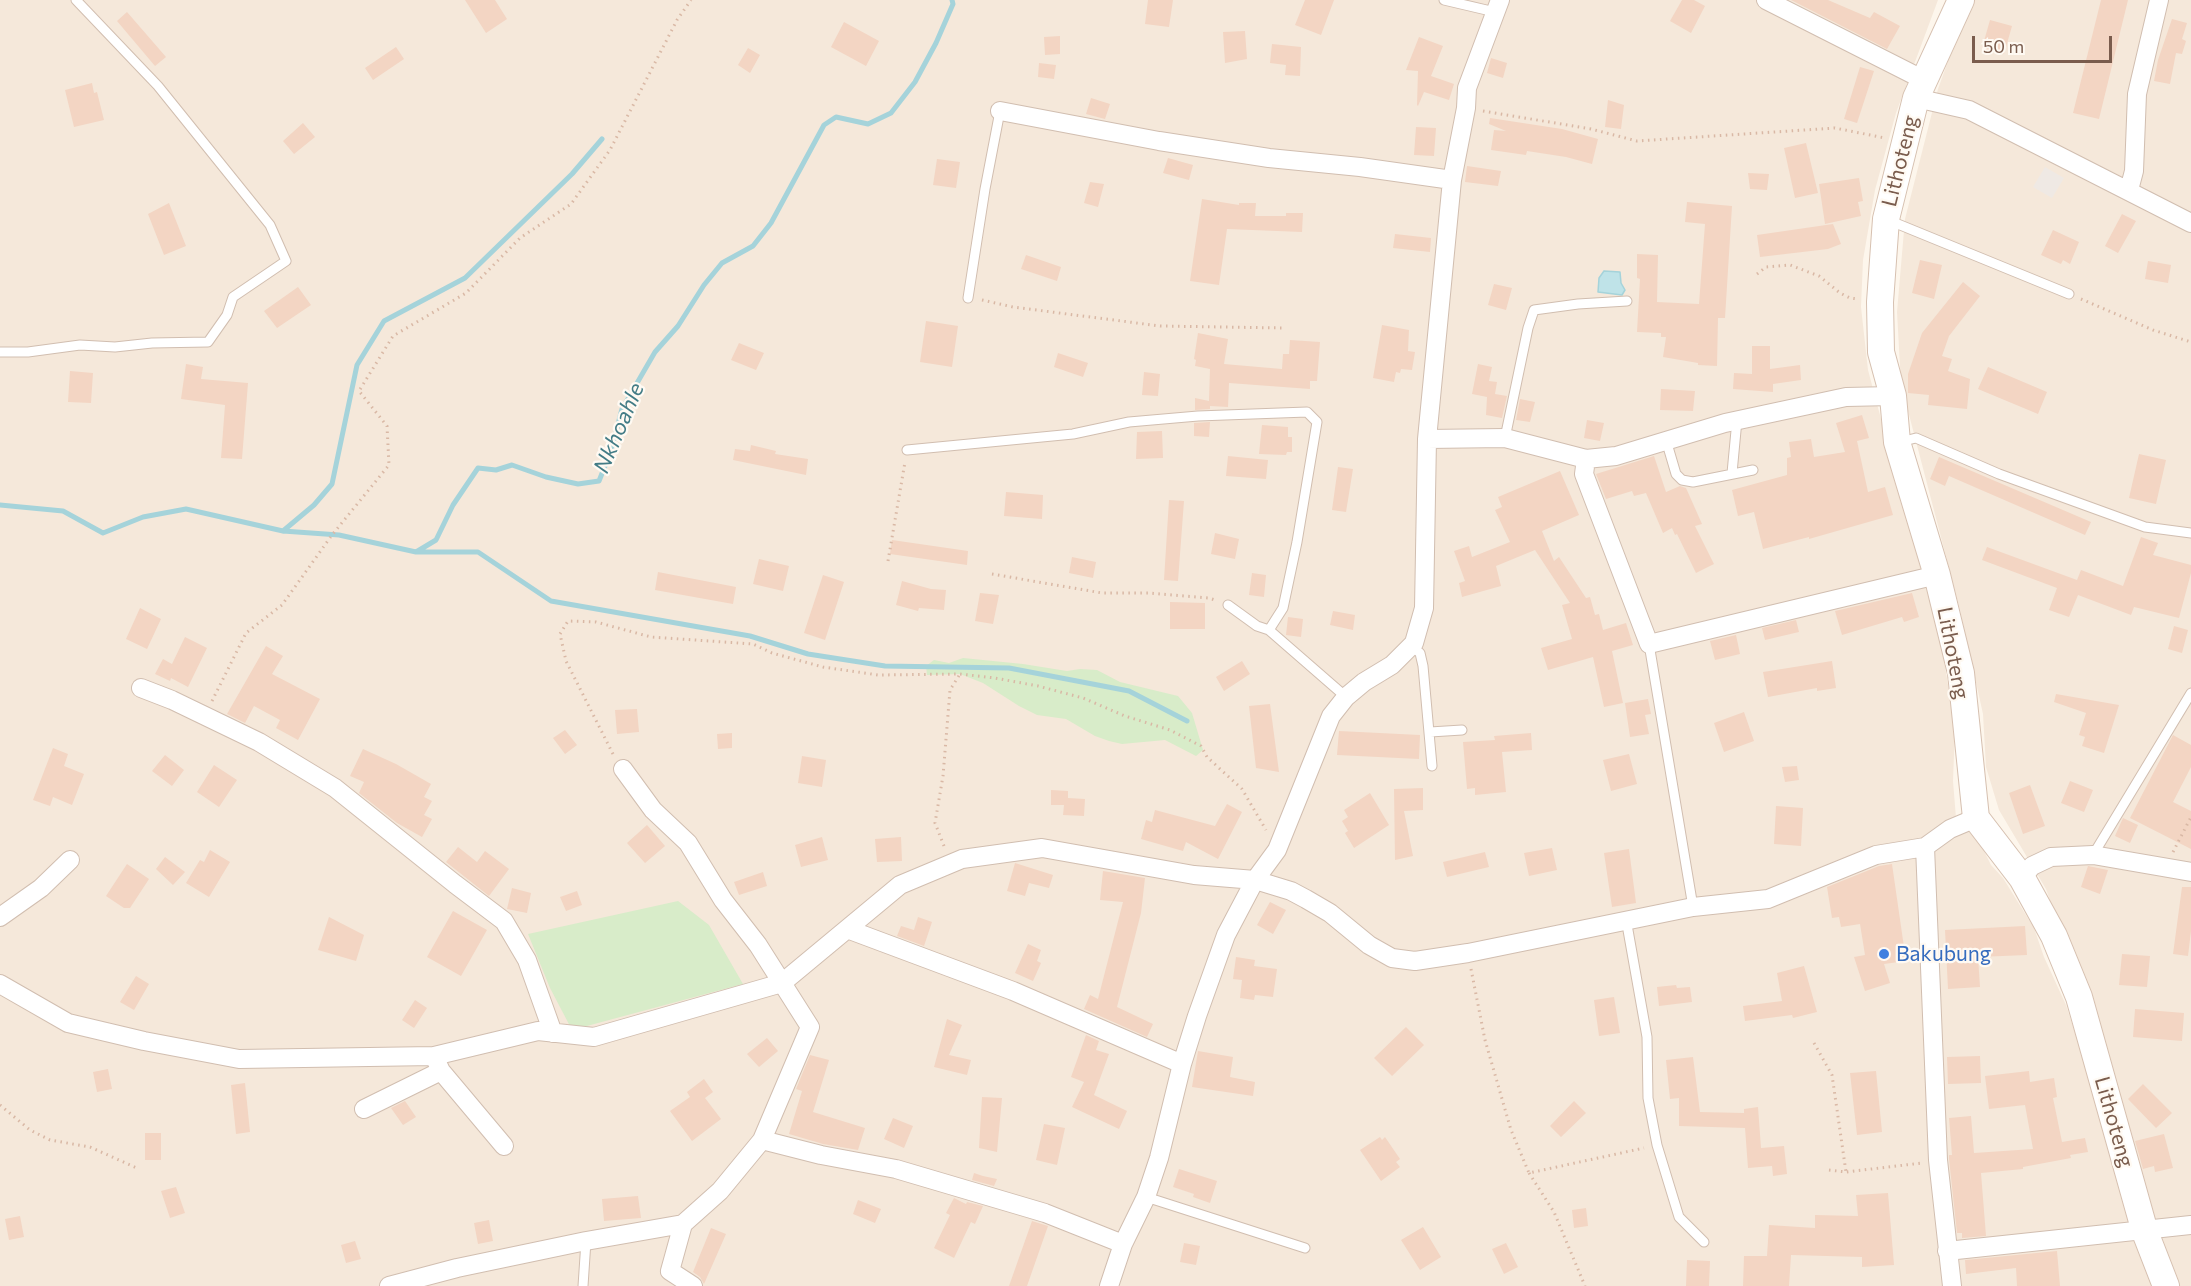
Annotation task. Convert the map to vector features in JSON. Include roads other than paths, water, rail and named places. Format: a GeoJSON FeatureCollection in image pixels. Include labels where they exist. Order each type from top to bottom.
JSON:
{"type":"FeatureCollection","features":[{"type":"Feature","properties":{"kind":"main road","name":"Lithoteng"},"geometry":{"type":"LineString","coordinates":[[1961,0],[1920,89],[1904,142],[1886,219],[1880,302],[1881,352],[1893,396],[1897,442],[1937,575],[1960,673],[1976,818],[2022,878],[2054,936],[2079,997],[2145,1232],[2166,1286]]}},
{"type":"Feature","properties":{"kind":"street"},"geometry":{"type":"LineString","coordinates":[[1766,0],[1920,89],[1969,110],[2191,223]]}},
{"type":"Feature","properties":{"kind":"street"},"geometry":{"type":"LineString","coordinates":[[2129,190],[2134,171],[2137,94],[2159,0]]}},
{"type":"Feature","properties":{"kind":"street"},"geometry":{"type":"LineString","coordinates":[[1109,1286],[1123,1244],[1146,1197],[1159,1158],[1182,1065],[1197,1016],[1226,936],[1255,880],[1277,850],[1331,716],[1346,697],[1364,682],[1392,665],[1414,643],[1424,608],[1427,439],[1452,180],[1466,108],[1467,88],[1498,6]]}},
{"type":"Feature","properties":{"kind":"street"},"geometry":{"type":"LineString","coordinates":[[1000,111],[1160,141],[1269,158],[1360,167],[1452,180]]}},
{"type":"Feature","properties":{"kind":"street"},"geometry":{"type":"LineString","coordinates":[[1427,439],[1505,438],[1586,459],[1616,456],[1737,420],[1846,397],[1893,396]]}},
{"type":"Feature","properties":{"kind":"street"},"geometry":{"type":"LineString","coordinates":[[1586,459],[1584,474],[1649,644],[1937,575]]}},
{"type":"Feature","properties":{"kind":"street"},"geometry":{"type":"LineString","coordinates":[[141,688],[260,742],[335,788],[504,921],[527,960],[553,1033]]}},
{"type":"Feature","properties":{"kind":"street"},"geometry":{"type":"LineString","coordinates":[[389,1286],[457,1268],[586,1241],[683,1224],[720,1191],[762,1140],[810,1027],[758,945],[723,900],[688,843],[653,810],[622,769]]}},
{"type":"Feature","properties":{"kind":"street"},"geometry":{"type":"LineString","coordinates":[[364,1109],[438,1064],[538,1031],[594,1037],[782,983],[900,885],[962,859],[1042,848],[1194,875],[1255,880],[1291,891],[1330,913],[1369,945],[1392,958],[1415,961],[1468,953],[1693,907],[1768,898],[1876,855],[1925,847],[1950,829],[1976,818]]}},
{"type":"Feature","properties":{"kind":"street"},"geometry":{"type":"LineString","coordinates":[[1925,847],[1938,1161],[1952,1286]]}},
{"type":"Feature","properties":{"kind":"street"},"geometry":{"type":"LineString","coordinates":[[2022,878],[2032,866],[2051,857],[2093,855],[2191,872]]}},
{"type":"Feature","properties":{"kind":"street"},"geometry":{"type":"LineString","coordinates":[[0,917],[41,888],[70,860]]}},
{"type":"Feature","properties":{"kind":"street"},"geometry":{"type":"LineString","coordinates":[[847,929],[1013,991],[1182,1065]]}},
{"type":"Feature","properties":{"kind":"street"},"geometry":{"type":"LineString","coordinates":[[0,984],[68,1023],[144,1041],[239,1059],[438,1064],[504,1146]]}},
{"type":"Feature","properties":{"kind":"street"},"geometry":{"type":"LineString","coordinates":[[762,1140],[821,1155],[896,1169],[1045,1213],[1123,1244]]}},
{"type":"Feature","properties":{"kind":"street"},"geometry":{"type":"LineString","coordinates":[[683,1224],[670,1271],[693,1286]]}},
{"type":"Feature","properties":{"kind":"street"},"geometry":{"type":"LineString","coordinates":[[1947,1251],[2191,1226]]}},
{"type":"Feature","properties":{"kind":"lane"},"geometry":{"type":"LineString","coordinates":[[0,352],[28,352],[80,345],[115,347],[152,343],[208,342],[227,315],[233,297],[286,261],[270,225],[158,86],[76,0]]}},
{"type":"Feature","properties":{"kind":"lane"},"geometry":{"type":"LineString","coordinates":[[1444,0],[1498,6]]}},
{"type":"Feature","properties":{"kind":"lane"},"geometry":{"type":"LineString","coordinates":[[968,298],[1000,111]]}},
{"type":"Feature","properties":{"kind":"lane"},"geometry":{"type":"LineString","coordinates":[[1886,219],[2069,294]]}},
{"type":"Feature","properties":{"kind":"lane"},"geometry":{"type":"LineString","coordinates":[[1505,438],[1528,328],[1534,310],[1627,301]]}},
{"type":"Feature","properties":{"kind":"lane"},"geometry":{"type":"LineString","coordinates":[[907,450],[1072,434],[1129,422],[1198,416],[1307,412],[1317,422],[1297,542],[1283,608],[1269,630]]}},
{"type":"Feature","properties":{"kind":"lane"},"geometry":{"type":"LineString","coordinates":[[1732,473],[1737,420]]}},
{"type":"Feature","properties":{"kind":"lane"},"geometry":{"type":"LineString","coordinates":[[1897,442],[1916,438],[1999,474],[2145,527],[2191,533]]}},
{"type":"Feature","properties":{"kind":"lane"},"geometry":{"type":"LineString","coordinates":[[1666,440],[1676,474],[1682,480],[1693,482],[1753,470]]}},
{"type":"Feature","properties":{"kind":"lane"},"geometry":{"type":"LineString","coordinates":[[1228,605],[1257,626],[1269,630],[1346,697]]}},
{"type":"Feature","properties":{"kind":"lane"},"geometry":{"type":"LineString","coordinates":[[1649,644],[1693,907]]}},
{"type":"Feature","properties":{"kind":"lane"},"geometry":{"type":"LineString","coordinates":[[1411,646],[1420,653],[1432,766]]}},
{"type":"Feature","properties":{"kind":"lane"},"geometry":{"type":"LineString","coordinates":[[2093,855],[2191,693]]}},
{"type":"Feature","properties":{"kind":"lane"},"geometry":{"type":"LineString","coordinates":[[1430,732],[1462,730]]}},
{"type":"Feature","properties":{"kind":"lane"},"geometry":{"type":"LineString","coordinates":[[1626,919],[1647,1037],[1648,1098],[1657,1145],[1679,1217],[1704,1242]]}},
{"type":"Feature","properties":{"kind":"lane"},"geometry":{"type":"LineString","coordinates":[[1146,1197],[1305,1248]]}},
{"type":"Feature","properties":{"kind":"lane"},"geometry":{"type":"LineString","coordinates":[[583,1286],[586,1241]]}},
{"type":"Feature","properties":{"kind":"water"},"geometry":{"type":"Polygon","coordinates":[[[1604,271],[1620,272],[1621,283],[1625,290],[1622,295],[1598,292],[1599,278],[1604,271]]]}},
{"type":"Feature","properties":{"kind":"waterway","name":"Nkhoahle"},"geometry":{"type":"LineString","coordinates":[[0,505],[63,511],[103,533],[143,517],[186,509],[283,531],[339,535],[416,552],[436,540],[453,505],[478,468],[496,470],[512,465],[546,477],[578,484],[599,481],[611,451],[622,409],[655,352],[678,326],[704,285],[722,263],[753,246],[771,223],[824,125],[836,117],[868,124],[891,113],[915,82],[936,43],[953,4],[952,0]]}},
{"type":"Feature","properties":{"kind":"waterway"},"geometry":{"type":"LineString","coordinates":[[283,531],[314,505],[332,484],[357,365],[384,321],[465,278],[572,174],[602,139]]}},
{"type":"Feature","properties":{"kind":"waterway"},"geometry":{"type":"LineString","coordinates":[[416,552],[478,552],[551,601],[750,636],[808,654],[885,666],[1009,668],[1129,691],[1187,721]]}},
{"type":"Feature","properties":{"kind":"place","name":"Bakubung"},"geometry":{"type":"Point","coordinates":[1884,954]}}]}
